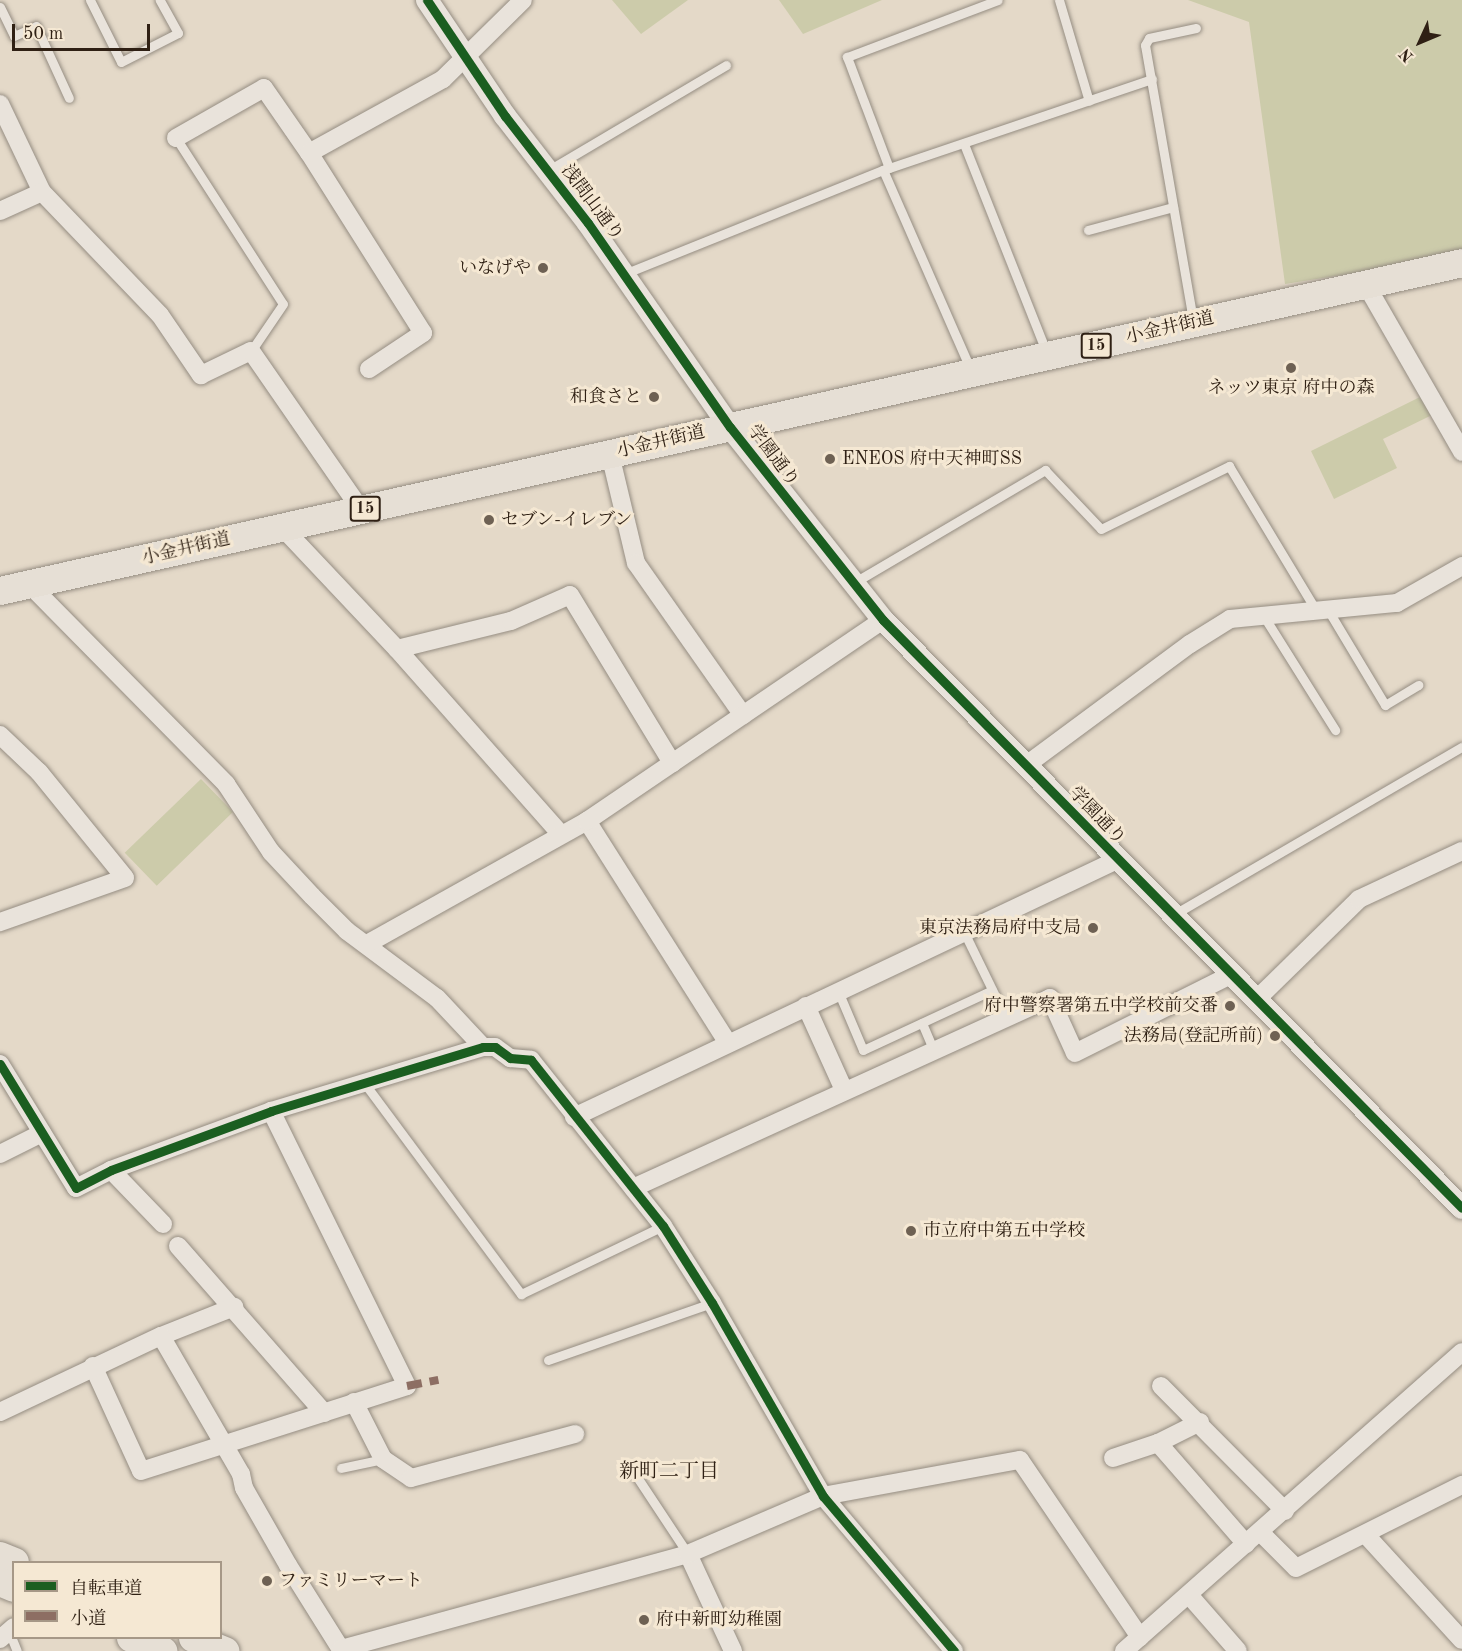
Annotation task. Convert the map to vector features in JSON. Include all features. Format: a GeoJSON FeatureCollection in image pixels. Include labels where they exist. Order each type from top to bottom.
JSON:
{"type":"FeatureCollection","features":[{"type":"Feature","properties":{"kind":"main road","name":"小金井街道"},"geometry":{"type":"LineString","coordinates":[[0,591],[1462,263]]}},
{"type":"Feature","properties":{"kind":"main road"},"geometry":{"type":"LineString","coordinates":[[133,1639],[163,1651]]}},
{"type":"Feature","properties":{"kind":"main road"},"geometry":{"type":"LineString","coordinates":[[195,1639],[225,1651]]}},
{"type":"Feature","properties":{"kind":"street","name":"浅間山通り"},"geometry":{"type":"LineString","coordinates":[[427,0],[464,57],[624,274],[730,426]]}},
{"type":"Feature","properties":{"kind":"street"},"geometry":{"type":"LineString","coordinates":[[309,153],[443,79],[523,0]]}},
{"type":"Feature","properties":{"kind":"street"},"geometry":{"type":"LineString","coordinates":[[176,138],[264,88],[309,153],[423,333],[369,369]]}},
{"type":"Feature","properties":{"kind":"street"},"geometry":{"type":"LineString","coordinates":[[0,104],[42,192],[160,315],[201,375],[251,351],[361,510]]}},
{"type":"Feature","properties":{"kind":"street"},"geometry":{"type":"LineString","coordinates":[[0,211],[42,192]]}},
{"type":"Feature","properties":{"kind":"street"},"geometry":{"type":"LineString","coordinates":[[1365,283],[1462,452]]}},
{"type":"Feature","properties":{"kind":"street","name":"学園通り"},"geometry":{"type":"LineString","coordinates":[[730,426],[883,620],[1462,1208]]}},
{"type":"Feature","properties":{"kind":"street"},"geometry":{"type":"LineString","coordinates":[[610,454],[636,563],[743,715]]}},
{"type":"Feature","properties":{"kind":"street"},"geometry":{"type":"LineString","coordinates":[[282,527],[397,649],[560,833]]}},
{"type":"Feature","properties":{"kind":"street"},"geometry":{"type":"LineString","coordinates":[[1025,766],[1190,644],[1230,619],[1397,603],[1462,566]]}},
{"type":"Feature","properties":{"kind":"street"},"geometry":{"type":"LineString","coordinates":[[29,584],[177,730],[226,784],[271,852],[347,931],[437,998],[483,1047]]}},
{"type":"Feature","properties":{"kind":"street"},"geometry":{"type":"LineString","coordinates":[[397,649],[511,621],[570,595],[672,763]]}},
{"type":"Feature","properties":{"kind":"street"},"geometry":{"type":"LineString","coordinates":[[367,944],[560,833],[587,821],[883,620]]}},
{"type":"Feature","properties":{"kind":"street"},"geometry":{"type":"LineString","coordinates":[[0,735],[39,772],[125,878],[0,922]]}},
{"type":"Feature","properties":{"kind":"street"},"geometry":{"type":"LineString","coordinates":[[587,821],[727,1042]]}},
{"type":"Feature","properties":{"kind":"street"},"geometry":{"type":"LineString","coordinates":[[1256,1000],[1359,899],[1462,851]]}},
{"type":"Feature","properties":{"kind":"street"},"geometry":{"type":"LineString","coordinates":[[574,1117],[727,1042],[1117,860]]}},
{"type":"Feature","properties":{"kind":"street"},"geometry":{"type":"LineString","coordinates":[[633,1188],[933,1048],[1050,998],[1075,1053],[1231,975]]}},
{"type":"Feature","properties":{"kind":"street"},"geometry":{"type":"LineString","coordinates":[[806,1006],[844,1090]]}},
{"type":"Feature","properties":{"kind":"street"},"geometry":{"type":"LineString","coordinates":[[0,1064],[76,1188],[111,1170],[271,1111],[483,1047],[495,1047],[510,1058],[531,1060],[574,1117],[663,1226],[712,1303],[823,1496],[954,1651]]}},
{"type":"Feature","properties":{"kind":"street"},"geometry":{"type":"LineString","coordinates":[[93,1366],[141,1471],[222,1442],[407,1386],[271,1111]]}},
{"type":"Feature","properties":{"kind":"street"},"geometry":{"type":"LineString","coordinates":[[0,1154],[42,1133]]}},
{"type":"Feature","properties":{"kind":"street"},"geometry":{"type":"LineString","coordinates":[[111,1170],[162,1224]]}},
{"type":"Feature","properties":{"kind":"street"},"geometry":{"type":"LineString","coordinates":[[178,1246],[234,1307],[324,1413]]}},
{"type":"Feature","properties":{"kind":"street"},"geometry":{"type":"LineString","coordinates":[[0,1412],[93,1366],[234,1307]]}},
{"type":"Feature","properties":{"kind":"street"},"geometry":{"type":"LineString","coordinates":[[161,1336],[222,1442],[277,1546],[342,1650],[688,1554],[823,1496],[1020,1460],[1140,1637]]}},
{"type":"Feature","properties":{"kind":"street"},"geometry":{"type":"LineString","coordinates":[[1124,1651],[1261,1533],[1462,1352]]}},
{"type":"Feature","properties":{"kind":"street"},"geometry":{"type":"LineString","coordinates":[[1161,1386],[1200,1422],[1285,1511]]}},
{"type":"Feature","properties":{"kind":"street"},"geometry":{"type":"LineString","coordinates":[[354,1402],[383,1459],[411,1478],[574,1434]]}},
{"type":"Feature","properties":{"kind":"street"},"geometry":{"type":"LineString","coordinates":[[1113,1458],[1158,1443],[1200,1422]]}},
{"type":"Feature","properties":{"kind":"street"},"geometry":{"type":"LineString","coordinates":[[1158,1443],[1246,1544]]}},
{"type":"Feature","properties":{"kind":"street"},"geometry":{"type":"LineString","coordinates":[[1261,1533],[1296,1568],[1459,1492]]}},
{"type":"Feature","properties":{"kind":"street"},"geometry":{"type":"LineString","coordinates":[[1366,1535],[1462,1640]]}},
{"type":"Feature","properties":{"kind":"street"},"geometry":{"type":"LineString","coordinates":[[688,1554],[733,1651]]}},
{"type":"Feature","properties":{"kind":"street"},"geometry":{"type":"LineString","coordinates":[[1189,1595],[1238,1651]]}},
{"type":"Feature","properties":{"kind":"lane"},"geometry":{"type":"LineString","coordinates":[[90,0],[121,62],[178,33],[160,0]]}},
{"type":"Feature","properties":{"kind":"lane"},"geometry":{"type":"LineString","coordinates":[[972,372],[886,169],[847,57],[998,0]]}},
{"type":"Feature","properties":{"kind":"lane"},"geometry":{"type":"LineString","coordinates":[[1059,0],[1089,101]]}},
{"type":"Feature","properties":{"kind":"lane"},"geometry":{"type":"LineString","coordinates":[[0,7],[14,36],[36,26],[69,98]]}},
{"type":"Feature","properties":{"kind":"lane"},"geometry":{"type":"LineString","coordinates":[[1194,323],[1145,45],[1149,38],[1196,28]]}},
{"type":"Feature","properties":{"kind":"lane"},"geometry":{"type":"LineString","coordinates":[[547,171],[726,65]]}},
{"type":"Feature","properties":{"kind":"lane"},"geometry":{"type":"LineString","coordinates":[[624,274],[886,169],[1152,79]]}},
{"type":"Feature","properties":{"kind":"lane"},"geometry":{"type":"LineString","coordinates":[[176,138],[283,304],[251,351]]}},
{"type":"Feature","properties":{"kind":"lane"},"geometry":{"type":"LineString","coordinates":[[964,144],[1048,357]]}},
{"type":"Feature","properties":{"kind":"lane"},"geometry":{"type":"LineString","coordinates":[[1088,230],[1173,207]]}},
{"type":"Feature","properties":{"kind":"lane"},"geometry":{"type":"LineString","coordinates":[[853,584],[1045,470],[1101,529],[1229,466],[1385,705],[1418,685]]}},
{"type":"Feature","properties":{"kind":"lane"},"geometry":{"type":"LineString","coordinates":[[1263,615],[1335,730]]}},
{"type":"Feature","properties":{"kind":"lane"},"geometry":{"type":"LineString","coordinates":[[1173,915],[1462,747]]}},
{"type":"Feature","properties":{"kind":"lane"},"geometry":{"type":"LineString","coordinates":[[964,932],[1005,1016]]}},
{"type":"Feature","properties":{"kind":"lane"},"geometry":{"type":"LineString","coordinates":[[838,991],[863,1050],[992,990]]}},
{"type":"Feature","properties":{"kind":"lane"},"geometry":{"type":"LineString","coordinates":[[922,1023],[933,1048]]}},
{"type":"Feature","properties":{"kind":"lane"},"geometry":{"type":"LineString","coordinates":[[365,1084],[521,1294],[663,1226]]}},
{"type":"Feature","properties":{"kind":"lane"},"geometry":{"type":"LineString","coordinates":[[548,1360],[712,1303]]}},
{"type":"Feature","properties":{"kind":"lane"},"geometry":{"type":"LineString","coordinates":[[341,1468],[383,1459]]}},
{"type":"Feature","properties":{"kind":"lane"},"geometry":{"type":"LineString","coordinates":[[637,1477],[688,1554]]}},
{"type":"Feature","properties":{"kind":"lane"},"geometry":{"type":"LineString","coordinates":[[8,1633],[17,1651]]}},
{"type":"Feature","properties":{"kind":"green space"},"geometry":{"type":"Polygon","coordinates":[[[612,0],[688,0],[641,34],[612,0]]]}},
{"type":"Feature","properties":{"kind":"green space"},"geometry":{"type":"Polygon","coordinates":[[[779,0],[882,0],[803,34],[779,0]]]}},
{"type":"Feature","properties":{"kind":"green space"},"geometry":{"type":"Polygon","coordinates":[[[1188,0],[1462,0],[1462,256],[1285,284],[1249,22],[1188,0]]]}},
{"type":"Feature","properties":{"kind":"green space"},"geometry":{"type":"Polygon","coordinates":[[[1422,396],[1432,415],[1383,439],[1397,468],[1334,499],[1311,451],[1422,396]]]}},
{"type":"Feature","properties":{"kind":"green space"},"geometry":{"type":"Polygon","coordinates":[[[201,779],[233,812],[157,886],[125,853],[201,779]]]}},
{"type":"Feature","properties":{"kind":"marked path"},"geometry":{"type":"LineString","coordinates":[[407,1386],[438,1380]]}},
{"type":"Feature","properties":{"kind":"cycle path"},"geometry":{"type":"LineString","coordinates":[[427,0],[505,116],[588,223],[730,427],[883,620],[1462,1208]]}},
{"type":"Feature","properties":{"kind":"cycle path"},"geometry":{"type":"LineString","coordinates":[[0,1064],[76,1188],[111,1170],[271,1111],[483,1047],[495,1047],[510,1058],[531,1060],[663,1226],[712,1303],[823,1496],[954,1651]]}},
{"type":"Feature","properties":{"kind":"place","name":"いなげや"},"geometry":{"type":"Point","coordinates":[543,268]}},
{"type":"Feature","properties":{"kind":"place","name":"ネッツ東京 府中の森"},"geometry":{"type":"Point","coordinates":[1291,368]}},
{"type":"Feature","properties":{"kind":"place","name":"和食さと"},"geometry":{"type":"Point","coordinates":[654,397]}},
{"type":"Feature","properties":{"kind":"place","name":"ENEOS 府中天神町SS"},"geometry":{"type":"Point","coordinates":[830,459]}},
{"type":"Feature","properties":{"kind":"place","name":"セブン-イレブン"},"geometry":{"type":"Point","coordinates":[489,520]}},
{"type":"Feature","properties":{"kind":"place","name":"東京法務局府中支局"},"geometry":{"type":"Point","coordinates":[1093,928]}},
{"type":"Feature","properties":{"kind":"place","name":"府中警察署第五中学校前交番"},"geometry":{"type":"Point","coordinates":[1230,1006]}},
{"type":"Feature","properties":{"kind":"place","name":"法務局(登記所前)"},"geometry":{"type":"Point","coordinates":[1275,1036]}},
{"type":"Feature","properties":{"kind":"place","name":"市立府中第五中学校"},"geometry":{"type":"Point","coordinates":[911,1231]}},
{"type":"Feature","properties":{"kind":"place","name":"ファミリーマート"},"geometry":{"type":"Point","coordinates":[267,1581]}},
{"type":"Feature","properties":{"kind":"place","name":"府中新町幼稚園"},"geometry":{"type":"Point","coordinates":[644,1620]}},
{"type":"Feature","properties":{"kind":"district","name":"新町二丁目"},"geometry":{"type":"Point","coordinates":[669,1472]}}]}
